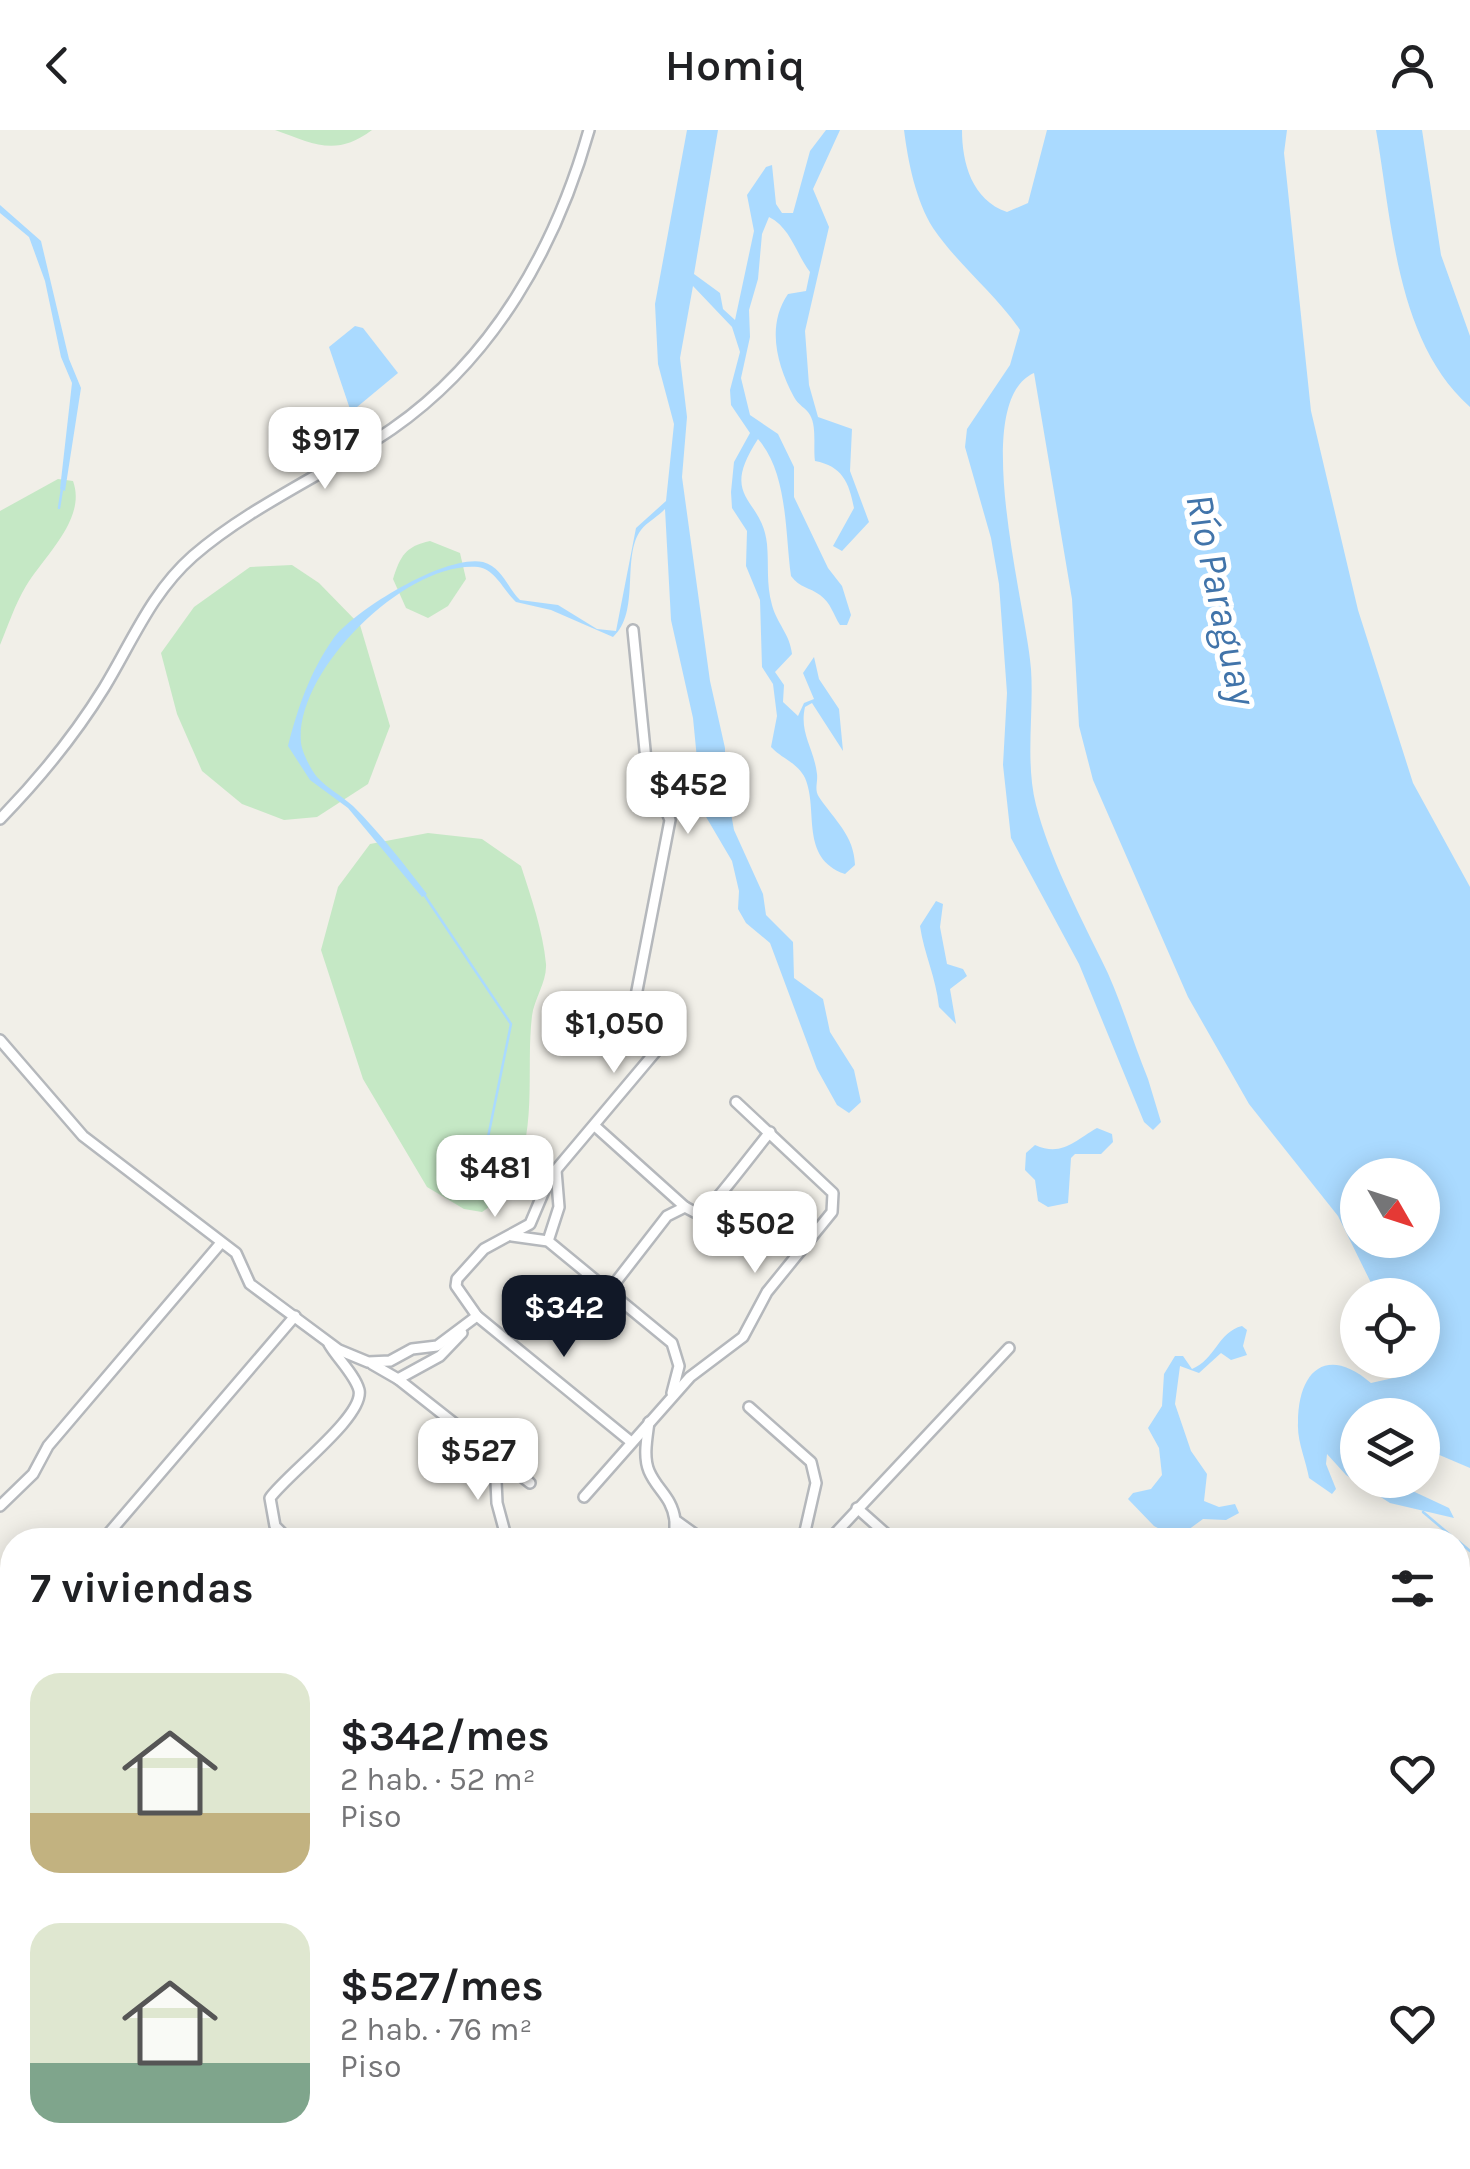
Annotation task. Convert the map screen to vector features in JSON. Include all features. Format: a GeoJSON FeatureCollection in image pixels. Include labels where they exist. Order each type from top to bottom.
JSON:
{"type":"FeatureCollection","features":[{"type":"Feature","properties":{"kind":"street"},"geometry":{"type":"LineString","coordinates":[[0,819],[36,782],[103,689],[157,593],[194,556],[394,428],[448,380],[496,328],[530,279],[556,224],[589,130]]}},
{"type":"Feature","properties":{"kind":"street"},"geometry":{"type":"LineString","coordinates":[[630,1440],[477,1316],[459,1293],[457,1279],[484,1249],[530,1224],[556,1170],[662,1044],[634,1006],[670,820],[646,760],[633,630]]}},
{"type":"Feature","properties":{"kind":"street"},"geometry":{"type":"LineString","coordinates":[[0,1040],[83,1136],[236,1254],[250,1284],[327,1342],[398,1379],[530,1483]]}},
{"type":"Feature","properties":{"kind":"street"},"geometry":{"type":"LineString","coordinates":[[584,1497],[630,1440],[690,1377],[744,1336],[766,1292],[832,1212],[833,1193],[736,1102]]}},
{"type":"Feature","properties":{"kind":"street"},"geometry":{"type":"LineString","coordinates":[[596,1127],[685,1207],[708,1213],[730,1178],[770,1132]]}},
{"type":"Feature","properties":{"kind":"street"},"geometry":{"type":"LineString","coordinates":[[548,1241],[559,1207],[556,1170]]}},
{"type":"Feature","properties":{"kind":"street"},"geometry":{"type":"LineString","coordinates":[[608,1292],[667,1216],[685,1207]]}},
{"type":"Feature","properties":{"kind":"street"},"geometry":{"type":"LineString","coordinates":[[508,1236],[548,1241],[672,1343],[678,1354],[678,1376],[666,1404]]}},
{"type":"Feature","properties":{"kind":"street"},"geometry":{"type":"LineString","coordinates":[[0,1506],[33,1474],[48,1446],[220,1244]]}},
{"type":"Feature","properties":{"kind":"street"},"geometry":{"type":"LineString","coordinates":[[113,1528],[295,1316]]}},
{"type":"Feature","properties":{"kind":"street"},"geometry":{"type":"LineString","coordinates":[[368,1362],[436,1346],[477,1316]]}},
{"type":"Feature","properties":{"kind":"street"},"geometry":{"type":"LineString","coordinates":[[398,1379],[440,1356],[477,1316]]}},
{"type":"Feature","properties":{"kind":"street"},"geometry":{"type":"LineString","coordinates":[[277,1528],[270,1498],[342,1424],[360,1396],[358,1386],[327,1342]]}},
{"type":"Feature","properties":{"kind":"street"},"geometry":{"type":"LineString","coordinates":[[840,1528],[1009,1348]]}},
{"type":"Feature","properties":{"kind":"street"},"geometry":{"type":"LineString","coordinates":[[749,1407],[811,1462],[816,1483],[806,1528]]}},
{"type":"Feature","properties":{"kind":"street"},"geometry":{"type":"LineString","coordinates":[[648,1422],[647,1466],[671,1501],[676,1528]]}},
{"type":"Feature","properties":{"kind":"street"},"geometry":{"type":"LineString","coordinates":[[496,1459],[498,1504],[504,1528]]}},
{"type":"Feature","properties":{"kind":"street"},"geometry":{"type":"LineString","coordinates":[[857,1508],[880,1528]]}},
{"type":"Feature","properties":{"kind":"street"},"geometry":{"type":"LineString","coordinates":[[675,1520],[692,1528]]}},
{"type":"Feature","properties":{"kind":"green space"},"geometry":{"type":"Polygon","coordinates":[[[275,130],[372,130],[336,146],[275,130]]]}},
{"type":"Feature","properties":{"kind":"green space"},"geometry":{"type":"Polygon","coordinates":[[[58,479],[73,481],[74,509],[62,537],[22,593],[0,645],[0,511],[58,479]]]}},
{"type":"Feature","properties":{"kind":"green space"},"geometry":{"type":"Polygon","coordinates":[[[430,541],[460,553],[466,579],[448,606],[428,618],[406,608],[393,579],[405,553],[430,541]]]}},
{"type":"Feature","properties":{"kind":"green space"},"geometry":{"type":"Polygon","coordinates":[[[292,565],[319,583],[360,625],[390,726],[368,784],[317,817],[284,820],[242,804],[202,771],[177,714],[161,653],[194,607],[250,567],[292,565]]]}},
{"type":"Feature","properties":{"kind":"green space"},"geometry":{"type":"Polygon","coordinates":[[[428,833],[482,839],[521,866],[546,964],[532,1016],[524,1148],[516,1172],[502,1194],[482,1212],[464,1209],[427,1187],[363,1079],[321,950],[338,887],[370,844],[428,833]]]}},
{"type":"Feature","properties":{"kind":"water"},"geometry":{"type":"Polygon","coordinates":[[[687,130],[718,130],[694,274],[720,293],[723,309],[735,320],[754,231],[747,195],[766,167],[772,165],[776,204],[782,213],[793,213],[810,151],[826,130],[840,130],[813,189],[829,227],[805,331],[809,385],[818,417],[852,429],[850,471],[869,522],[842,551],[833,546],[854,508],[850,490],[838,471],[815,461],[812,420],[788,385],[776,346],[781,306],[788,294],[806,291],[810,272],[788,234],[769,217],[762,234],[741,378],[750,415],[778,434],[794,467],[794,497],[828,568],[842,586],[851,615],[847,625],[840,625],[824,598],[791,576],[780,486],[768,453],[758,439],[747,459],[742,486],[764,528],[770,597],[791,647],[792,654],[775,672],[784,685],[783,702],[798,716],[804,703],[814,699],[803,673],[814,657],[819,679],[839,709],[843,751],[812,703],[805,707],[804,725],[817,774],[816,789],[854,854],[855,865],[845,874],[821,857],[816,845],[805,778],[771,747],[777,716],[773,684],[762,667],[760,600],[746,566],[747,531],[732,508],[734,462],[750,433],[731,405],[730,390],[740,352],[732,327],[693,286],[680,358],[687,417],[682,477],[710,681],[725,748],[725,780],[734,830],[763,894],[766,915],[793,942],[794,978],[823,999],[830,1032],[854,1070],[861,1102],[849,1113],[837,1105],[817,1069],[770,943],[746,923],[738,909],[739,891],[732,861],[702,810],[693,718],[671,620],[665,509],[644,527],[635,541],[626,613],[613,637],[551,610],[516,602],[484,569],[450,570],[419,581],[360,625],[316,684],[304,714],[301,743],[310,766],[321,781],[373,827],[427,894],[422,897],[348,808],[310,780],[288,746],[306,690],[333,639],[380,600],[447,567],[483,562],[500,573],[520,600],[558,605],[597,629],[616,631],[636,528],[666,501],[674,424],[658,364],[655,304],[687,130]]]}},
{"type":"Feature","properties":{"kind":"water","name":"Río Paraguay"},"geometry":{"type":"Polygon","coordinates":[[[904,130],[962,130],[971,179],[985,199],[1007,212],[1028,203],[1047,130],[1287,130],[1284,153],[1311,411],[1358,610],[1413,783],[1470,887],[1470,1468],[1440,1455],[1440,1398],[1340,1398],[1340,1468],[1327,1454],[1326,1464],[1336,1489],[1332,1494],[1309,1478],[1300,1444],[1299,1405],[1309,1377],[1318,1369],[1340,1366],[1340,1378],[1364,1378],[1371,1383],[1393,1378],[1440,1378],[1440,1278],[1369,1278],[1359,1258],[1440,1258],[1440,1158],[1340,1158],[1340,1220],[1249,1104],[1188,997],[1093,780],[1079,726],[1072,599],[1034,373],[1015,392],[1005,423],[1003,463],[1006,509],[1031,669],[1033,788],[1056,864],[1114,988],[1148,1079],[1161,1122],[1153,1130],[1144,1122],[1079,964],[1011,838],[1003,765],[1007,693],[999,584],[991,538],[965,447],[967,429],[1010,365],[1020,330],[933,228],[910,168],[904,130]]]}},
{"type":"Feature","properties":{"kind":"water"},"geometry":{"type":"Polygon","coordinates":[[[1376,130],[1422,130],[1441,255],[1470,336],[1470,407],[1445,380],[1426,349],[1412,314],[1393,240],[1376,130]]]}},
{"type":"Feature","properties":{"kind":"water"},"geometry":{"type":"Polygon","coordinates":[[[0,205],[41,241],[69,359],[81,388],[65,491],[60,489],[72,383],[61,357],[45,281],[29,237],[0,213],[0,205]]]}},
{"type":"Feature","properties":{"kind":"water"},"geometry":{"type":"Polygon","coordinates":[[[355,326],[363,328],[398,373],[351,412],[329,347],[355,326]]]}},
{"type":"Feature","properties":{"kind":"water"},"geometry":{"type":"Polygon","coordinates":[[[936,901],[943,904],[940,927],[947,964],[963,969],[967,976],[950,989],[956,1024],[939,1007],[920,926],[936,901]]]}},
{"type":"Feature","properties":{"kind":"water"},"geometry":{"type":"Polygon","coordinates":[[[1097,1128],[1112,1134],[1113,1142],[1101,1154],[1075,1154],[1071,1158],[1068,1203],[1048,1207],[1038,1201],[1035,1180],[1025,1170],[1026,1153],[1035,1145],[1053,1149],[1068,1146],[1097,1128]]]}},
{"type":"Feature","properties":{"kind":"water"},"geometry":{"type":"Polygon","coordinates":[[[1242,1326],[1247,1330],[1243,1346],[1247,1355],[1231,1360],[1221,1353],[1199,1373],[1180,1366],[1175,1404],[1191,1451],[1207,1474],[1204,1501],[1219,1507],[1235,1504],[1239,1513],[1226,1520],[1203,1519],[1191,1528],[1158,1528],[1128,1499],[1133,1493],[1151,1489],[1162,1475],[1159,1448],[1148,1428],[1162,1406],[1164,1374],[1175,1356],[1183,1356],[1192,1369],[1200,1365],[1234,1329],[1242,1326]]]}},
{"type":"Feature","properties":{"kind":"water"},"geometry":{"type":"Polygon","coordinates":[[[1382,1498],[1428,1498],[1449,1508],[1454,1518],[1382,1498]]]}},
{"type":"Feature","properties":{"kind":"waterway"},"geometry":{"type":"LineString","coordinates":[[59,508],[62,489]]}},
{"type":"Feature","properties":{"kind":"waterway"},"geometry":{"type":"LineString","coordinates":[[423,893],[511,1024],[484,1157]]}},
{"type":"Feature","properties":{"kind":"waterway"},"geometry":{"type":"LineString","coordinates":[[1423,1512],[1442,1528]]}}]}
